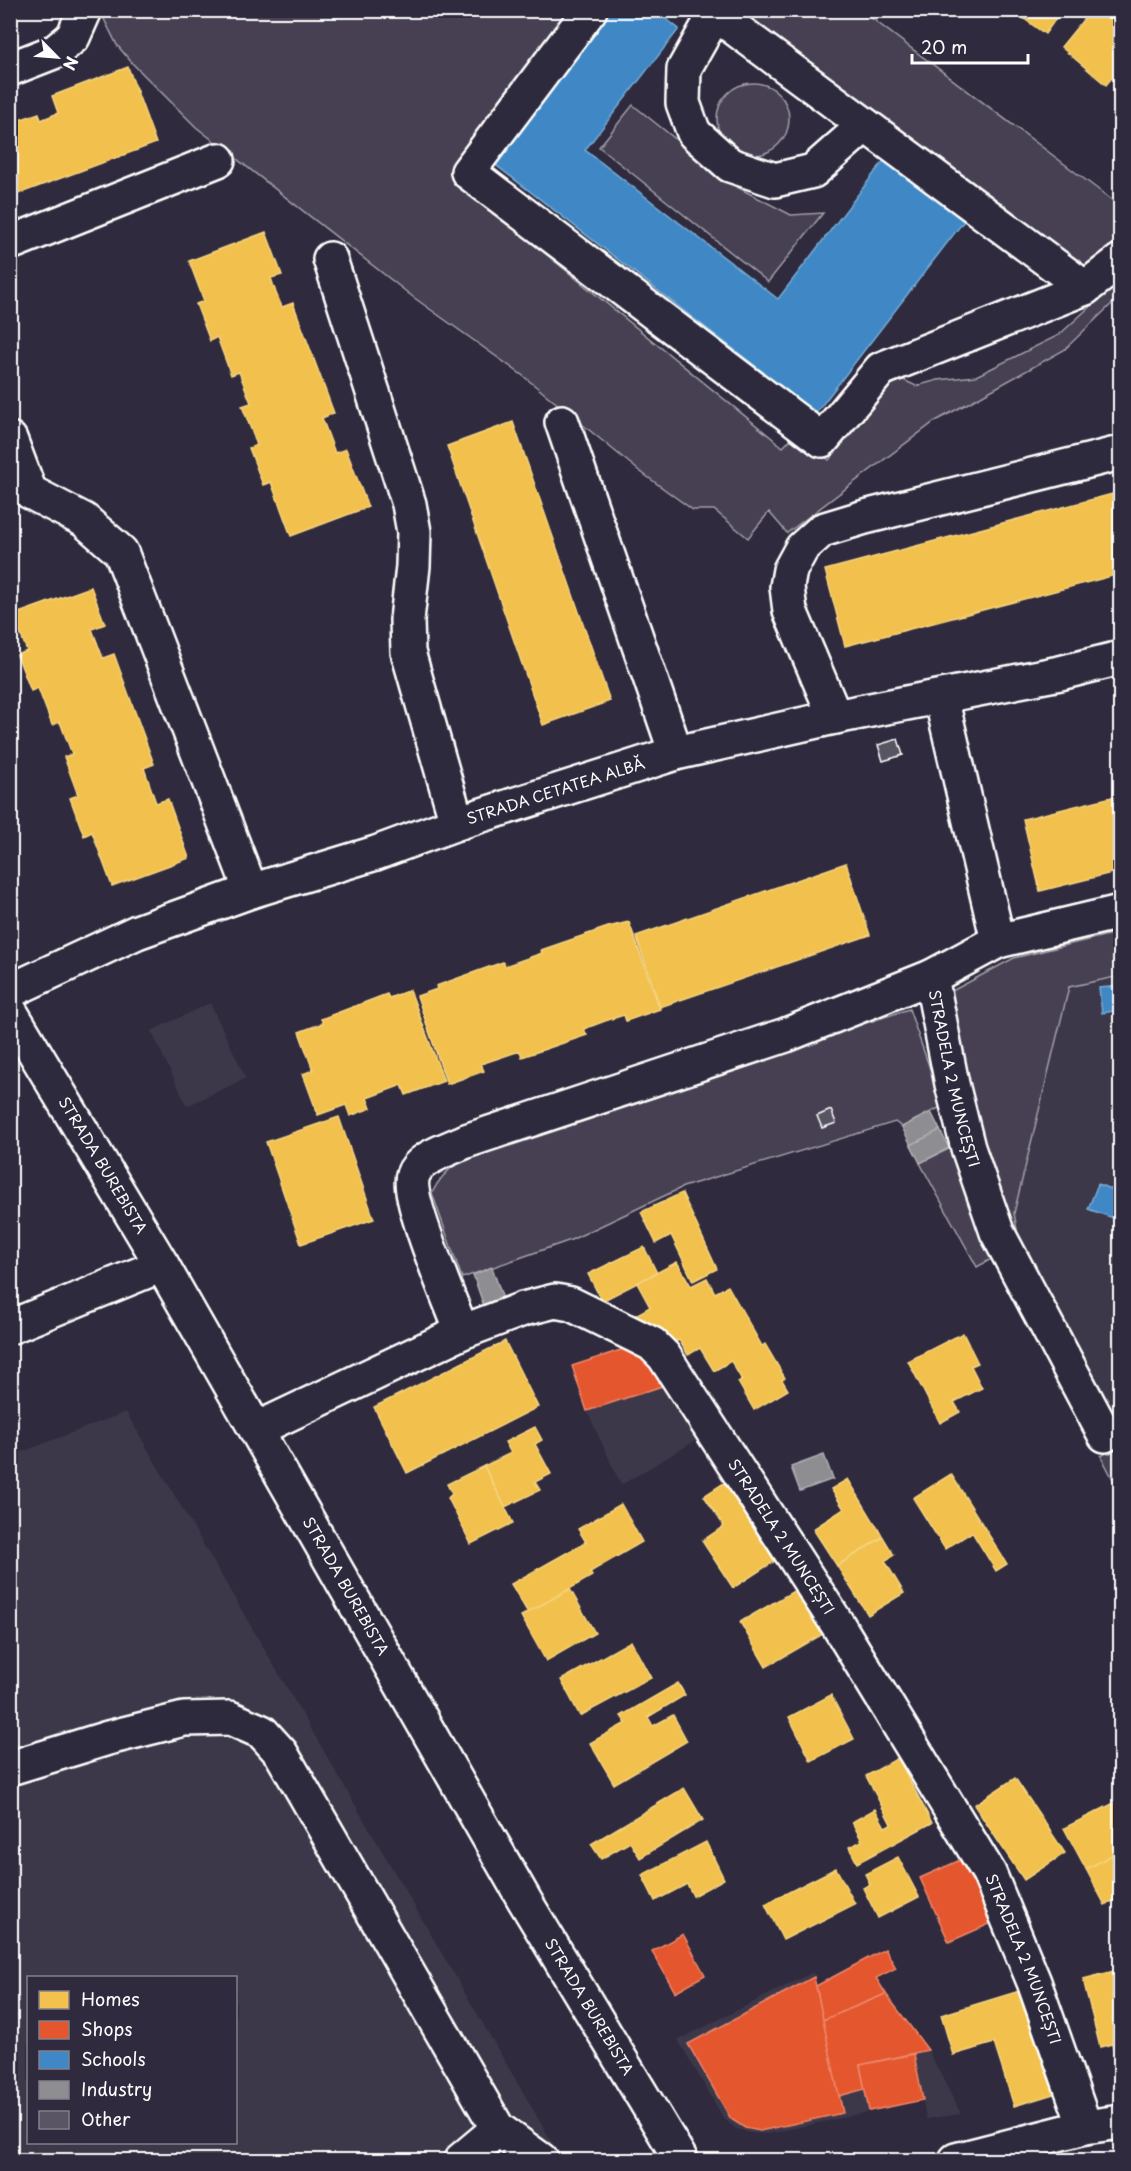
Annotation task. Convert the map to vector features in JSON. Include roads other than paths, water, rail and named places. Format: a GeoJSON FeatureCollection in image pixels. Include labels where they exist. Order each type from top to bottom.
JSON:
{"type":"FeatureCollection","features":[{"type":"Feature","properties":{"kind":"main road"},"geometry":{"type":"LineString","coordinates":[[10,69],[56,51],[74,37],[85,10]]}},
{"type":"Feature","properties":{"kind":"main road"},"geometry":{"type":"LineString","coordinates":[[590,10],[468,172],[822,440],[881,369],[1085,288],[1120,261]]}},
{"type":"Feature","properties":{"kind":"main road"},"geometry":{"type":"LineString","coordinates":[[865,125],[813,171],[775,180],[730,165],[694,133],[684,103],[684,69],[712,12],[865,125],[1085,288]]}},
{"type":"Feature","properties":{"kind":"main road"},"geometry":{"type":"LineString","coordinates":[[10,243],[218,160]]}},
{"type":"Feature","properties":{"kind":"main road"},"geometry":{"type":"LineString","coordinates":[[330,259],[409,504],[414,532],[407,620],[408,652],[457,823]]}},
{"type":"Feature","properties":{"kind":"main road"},"geometry":{"type":"LineString","coordinates":[[562,422],[676,753]]}},
{"type":"Feature","properties":{"kind":"main road"},"geometry":{"type":"LineString","coordinates":[[10,439],[30,492],[84,520],[122,552],[250,891]]}},
{"type":"Feature","properties":{"kind":"main road"},"geometry":{"type":"LineString","coordinates":[[835,717],[790,611],[788,587],[790,570],[802,548],[822,530],[865,517],[1120,453]]}},
{"type":"Feature","properties":{"kind":"main road","name":"STRADA CETATEA ALBĂ"},"geometry":{"type":"LineString","coordinates":[[10,992],[137,932],[250,891],[376,853],[457,823],[676,753],[835,717],[1060,673],[1120,658]]}},
{"type":"Feature","properties":{"kind":"main road"},"geometry":{"type":"LineString","coordinates":[[941,697],[998,940]]}},
{"type":"Feature","properties":{"kind":"main road"},"geometry":{"type":"LineString","coordinates":[[462,1332],[418,1212],[411,1186],[413,1174],[419,1166],[431,1158],[466,1141],[786,1035],[931,977],[998,940],[1120,912]]}},
{"type":"Feature","properties":{"kind":"main road","name":"STRADELA 2 MUNCEȘTI"},"geometry":{"type":"LineString","coordinates":[[931,977],[952,1084],[968,1148],[997,1232],[1105,1435]]}},
{"type":"Feature","properties":{"kind":"main road","name":"STRADA BUREBISTA"},"geometry":{"type":"LineString","coordinates":[[10,1011],[257,1429],[525,1901],[681,2160]]}},
{"type":"Feature","properties":{"kind":"main road"},"geometry":{"type":"LineString","coordinates":[[10,1327],[162,1265]]}},
{"type":"Feature","properties":{"kind":"main road","name":"STRADELA 2 MUNCEȘTI"},"geometry":{"type":"LineString","coordinates":[[257,1429],[462,1332],[523,1309],[555,1301],[571,1304],[652,1344],[664,1356],[832,1615],[989,1873],[1034,1982],[1085,2127]]}},
{"type":"Feature","properties":{"kind":"main road"},"geometry":{"type":"LineString","coordinates":[[10,1768],[108,1738],[184,1719],[230,1718],[262,1732],[281,1753],[498,2129],[541,2160]]}},
{"type":"Feature","properties":{"kind":"main road"},"geometry":{"type":"LineString","coordinates":[[956,2160],[1009,2154],[1085,2127],[1120,2122]]}},
{"type":"Feature","properties":{"kind":"main road"},"geometry":{"type":"LineString","coordinates":[[461,2160],[498,2129]]}}]}
